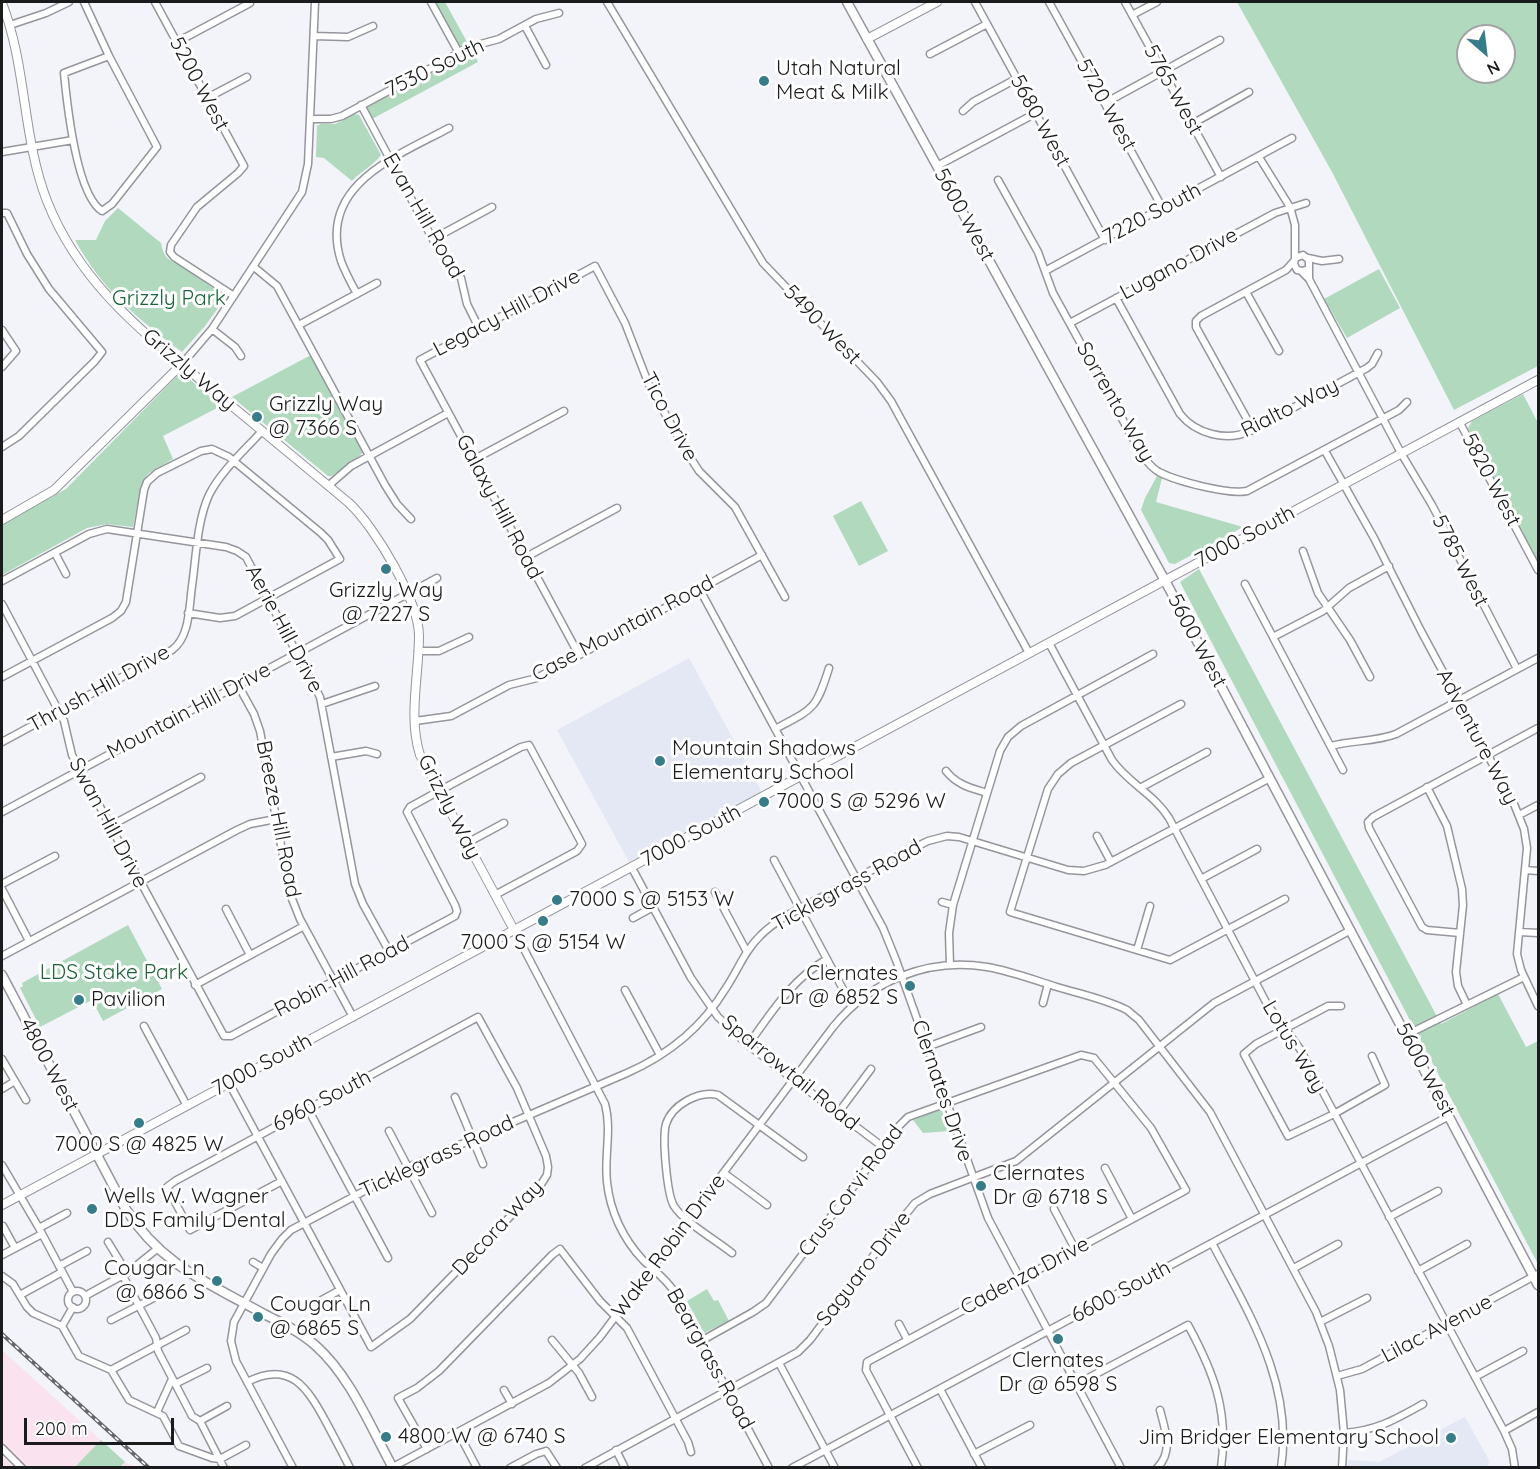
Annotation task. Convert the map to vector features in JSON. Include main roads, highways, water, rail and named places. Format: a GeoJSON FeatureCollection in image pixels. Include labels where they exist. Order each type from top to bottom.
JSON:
{"type":"FeatureCollection","features":[{"type":"Feature","properties":{"kind":"main road","name":"5600 West"},"geometry":{"type":"LineString","coordinates":[[847,2],[1165,580],[1449,1116],[1536,1275],[1539,1285]]}},
{"type":"Feature","properties":{"kind":"main road","name":"4800 West"},"geometry":{"type":"LineString","coordinates":[[2,975],[125,1208],[156,1249],[186,1271],[302,1335],[328,1358],[348,1384],[393,1467]]}},
{"type":"Feature","properties":{"kind":"railway"},"geometry":{"type":"LineString","coordinates":[[2,1334],[149,1468]]}},
{"type":"Feature","properties":{"kind":"place","name":"Utah Natural Meat & Milk"},"geometry":{"type":"Point","coordinates":[764,81]}},
{"type":"Feature","properties":{"kind":"place","name":"Grizzly Way @ 7366 S"},"geometry":{"type":"Point","coordinates":[257,417]}},
{"type":"Feature","properties":{"kind":"place","name":"Grizzly Way @ 7227 S"},"geometry":{"type":"Point","coordinates":[386,569]}},
{"type":"Feature","properties":{"kind":"place","name":"Mountain Shadows Elementary School"},"geometry":{"type":"Point","coordinates":[660,761]}},
{"type":"Feature","properties":{"kind":"place","name":"7000 S @ 5296 W"},"geometry":{"type":"Point","coordinates":[764,802]}},
{"type":"Feature","properties":{"kind":"place","name":"7000 S @ 5153 W"},"geometry":{"type":"Point","coordinates":[557,900]}},
{"type":"Feature","properties":{"kind":"place","name":"7000 S @ 5154 W"},"geometry":{"type":"Point","coordinates":[543,921]}},
{"type":"Feature","properties":{"kind":"place","name":"Clernates Dr @ 6852 S"},"geometry":{"type":"Point","coordinates":[910,986]}},
{"type":"Feature","properties":{"kind":"place","name":"Pavilion"},"geometry":{"type":"Point","coordinates":[79,1000]}},
{"type":"Feature","properties":{"kind":"place","name":"7000 S @ 4825 W"},"geometry":{"type":"Point","coordinates":[139,1123]}},
{"type":"Feature","properties":{"kind":"place","name":"Clernates Dr @ 6718 S"},"geometry":{"type":"Point","coordinates":[981,1186]}},
{"type":"Feature","properties":{"kind":"place","name":"Wells W. Wagner DDS Family Dental"},"geometry":{"type":"Point","coordinates":[92,1209]}},
{"type":"Feature","properties":{"kind":"place","name":"Cougar Ln @ 6866 S"},"geometry":{"type":"Point","coordinates":[217,1281]}},
{"type":"Feature","properties":{"kind":"place","name":"Cougar Ln @ 6865 S"},"geometry":{"type":"Point","coordinates":[258,1317]}},
{"type":"Feature","properties":{"kind":"place","name":"Clernates Dr @ 6598 S"},"geometry":{"type":"Point","coordinates":[1058,1339]}},
{"type":"Feature","properties":{"kind":"place","name":"4800 W @ 6740 S"},"geometry":{"type":"Point","coordinates":[386,1437]}},
{"type":"Feature","properties":{"kind":"place","name":"Jim Bridger Elementary School"},"geometry":{"type":"Point","coordinates":[1451,1438]}},
{"type":"Feature","properties":{"kind":"park label","name":"Grizzly Park"},"geometry":{"type":"Point","coordinates":[169,299]}},
{"type":"Feature","properties":{"kind":"park label","name":"LDS Stake Park"},"geometry":{"type":"Point","coordinates":[114,973]}}]}
